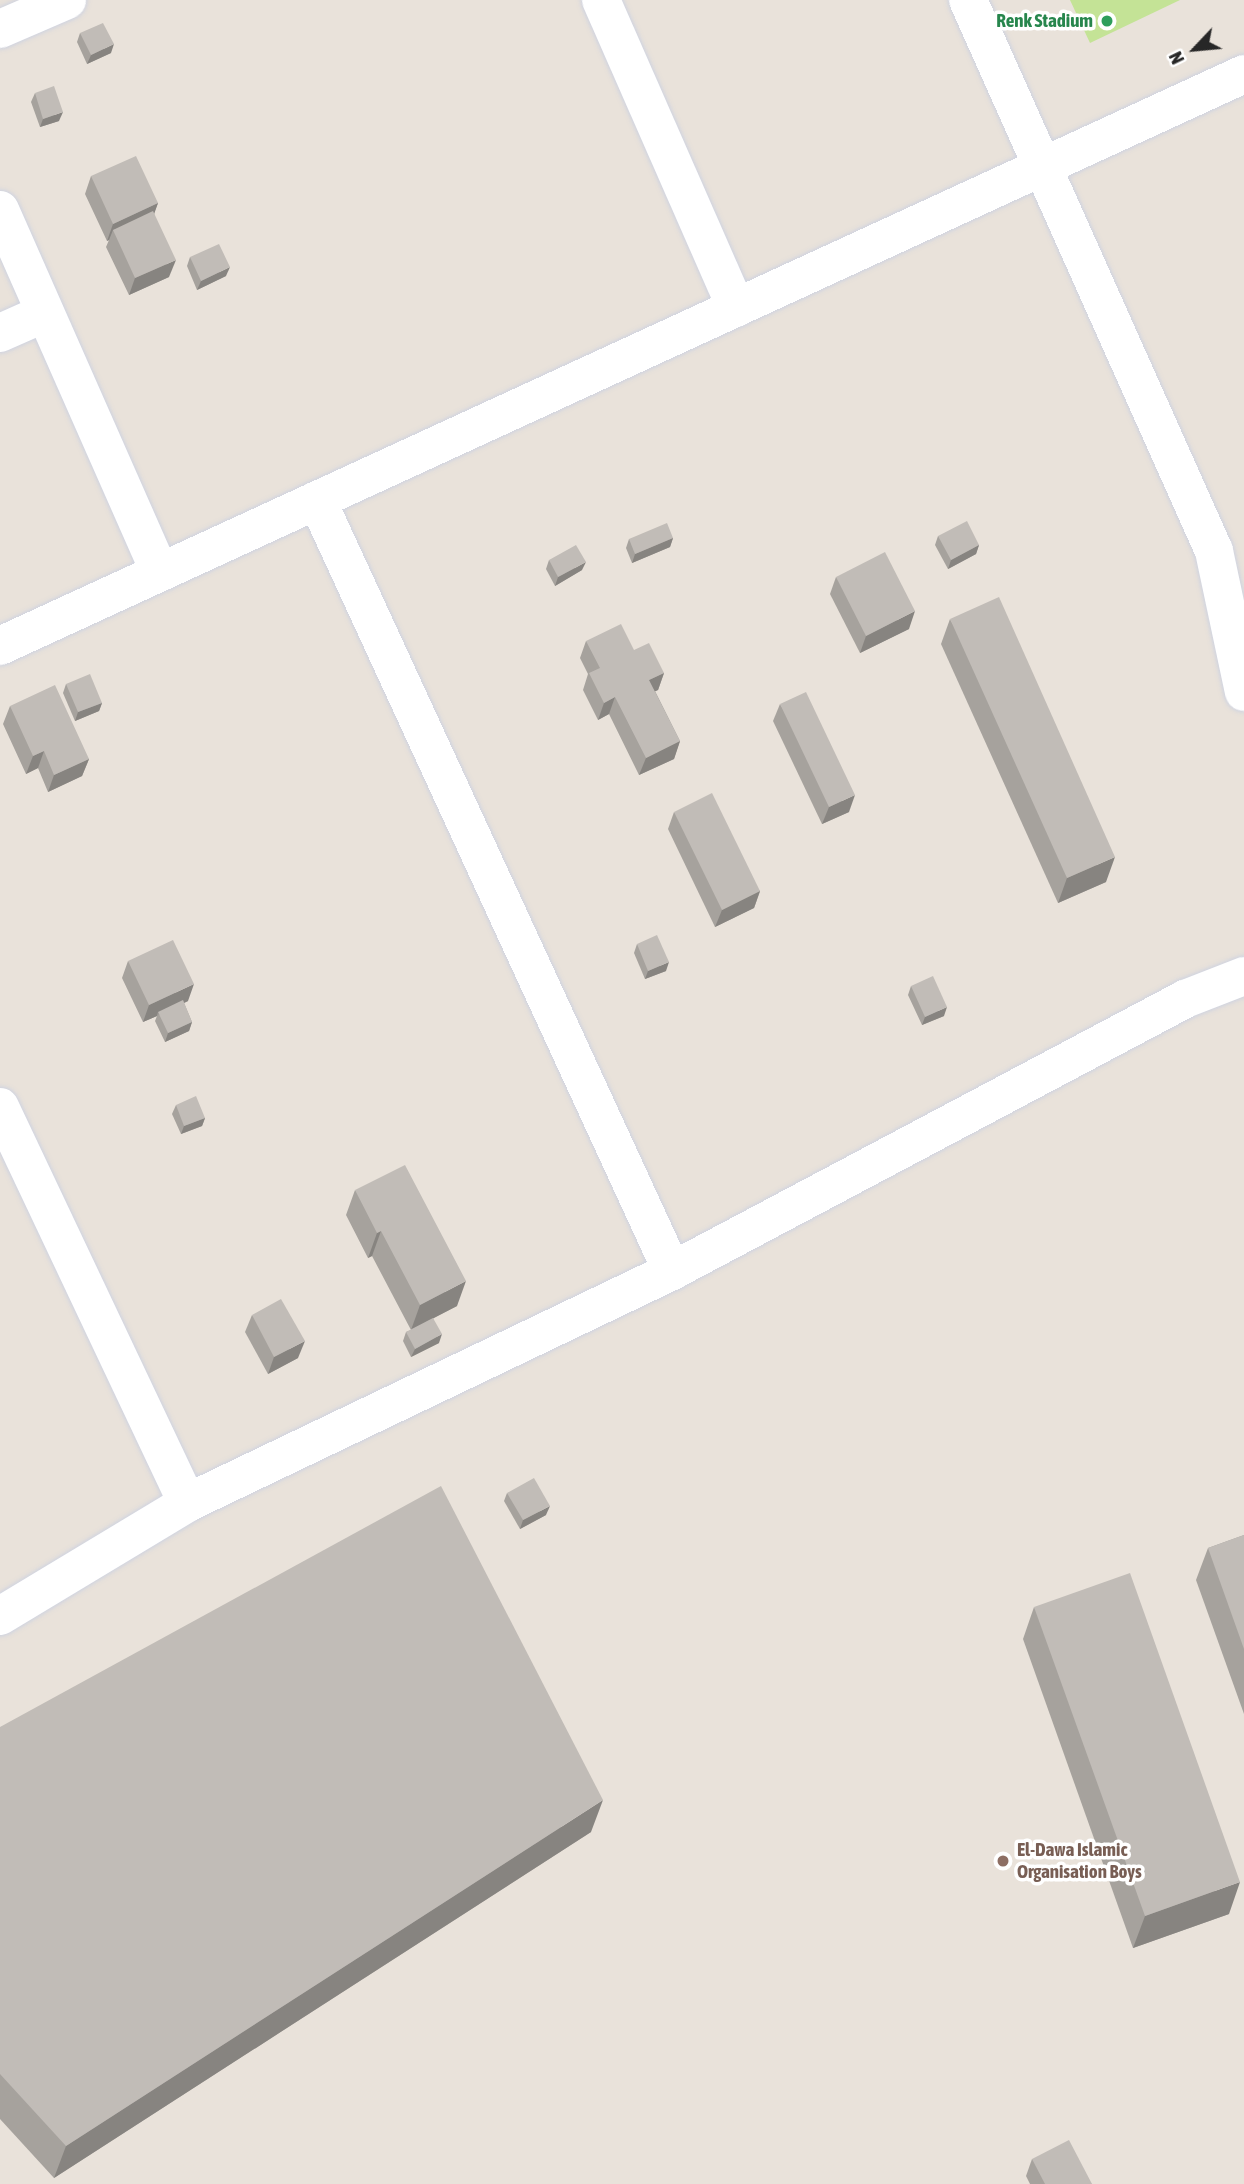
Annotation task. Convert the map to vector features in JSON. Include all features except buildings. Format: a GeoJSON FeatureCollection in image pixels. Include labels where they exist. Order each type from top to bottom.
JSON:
{"type":"FeatureCollection","features":[{"type":"Feature","properties":{"kind":"street"},"geometry":{"type":"LineString","coordinates":[[0,29],[67,0]]}},
{"type":"Feature","properties":{"kind":"street"},"geometry":{"type":"LineString","coordinates":[[601,0],[736,308]]}},
{"type":"Feature","properties":{"kind":"street"},"geometry":{"type":"LineString","coordinates":[[968,0],[1214,551],[1244,692]]}},
{"type":"Feature","properties":{"kind":"street"},"geometry":{"type":"LineString","coordinates":[[0,646],[1244,74]]}},
{"type":"Feature","properties":{"kind":"street"},"geometry":{"type":"LineString","coordinates":[[0,210],[160,572]]}},
{"type":"Feature","properties":{"kind":"street"},"geometry":{"type":"LineString","coordinates":[[0,333],[45,313]]}},
{"type":"Feature","properties":{"kind":"street"},"geometry":{"type":"LineString","coordinates":[[317,500],[672,1271]]}},
{"type":"Feature","properties":{"kind":"street"},"geometry":{"type":"LineString","coordinates":[[0,1616],[187,1503],[672,1271],[1185,999],[1244,976]]}},
{"type":"Feature","properties":{"kind":"street"},"geometry":{"type":"LineString","coordinates":[[0,1107],[187,1503]]}},
{"type":"Feature","properties":{"kind":"green space","name":"Renk Stadium"},"geometry":{"type":"Polygon","coordinates":[[[1070,0],[1180,0],[1090,43],[1070,0]]]}},
{"type":"Feature","properties":{"kind":"place","name":"Renk Stadium"},"geometry":{"type":"Point","coordinates":[1107,21]}},
{"type":"Feature","properties":{"kind":"place","name":"El-Dawa Islamic Organisation Boys"},"geometry":{"type":"Point","coordinates":[1003,1861]}}]}
